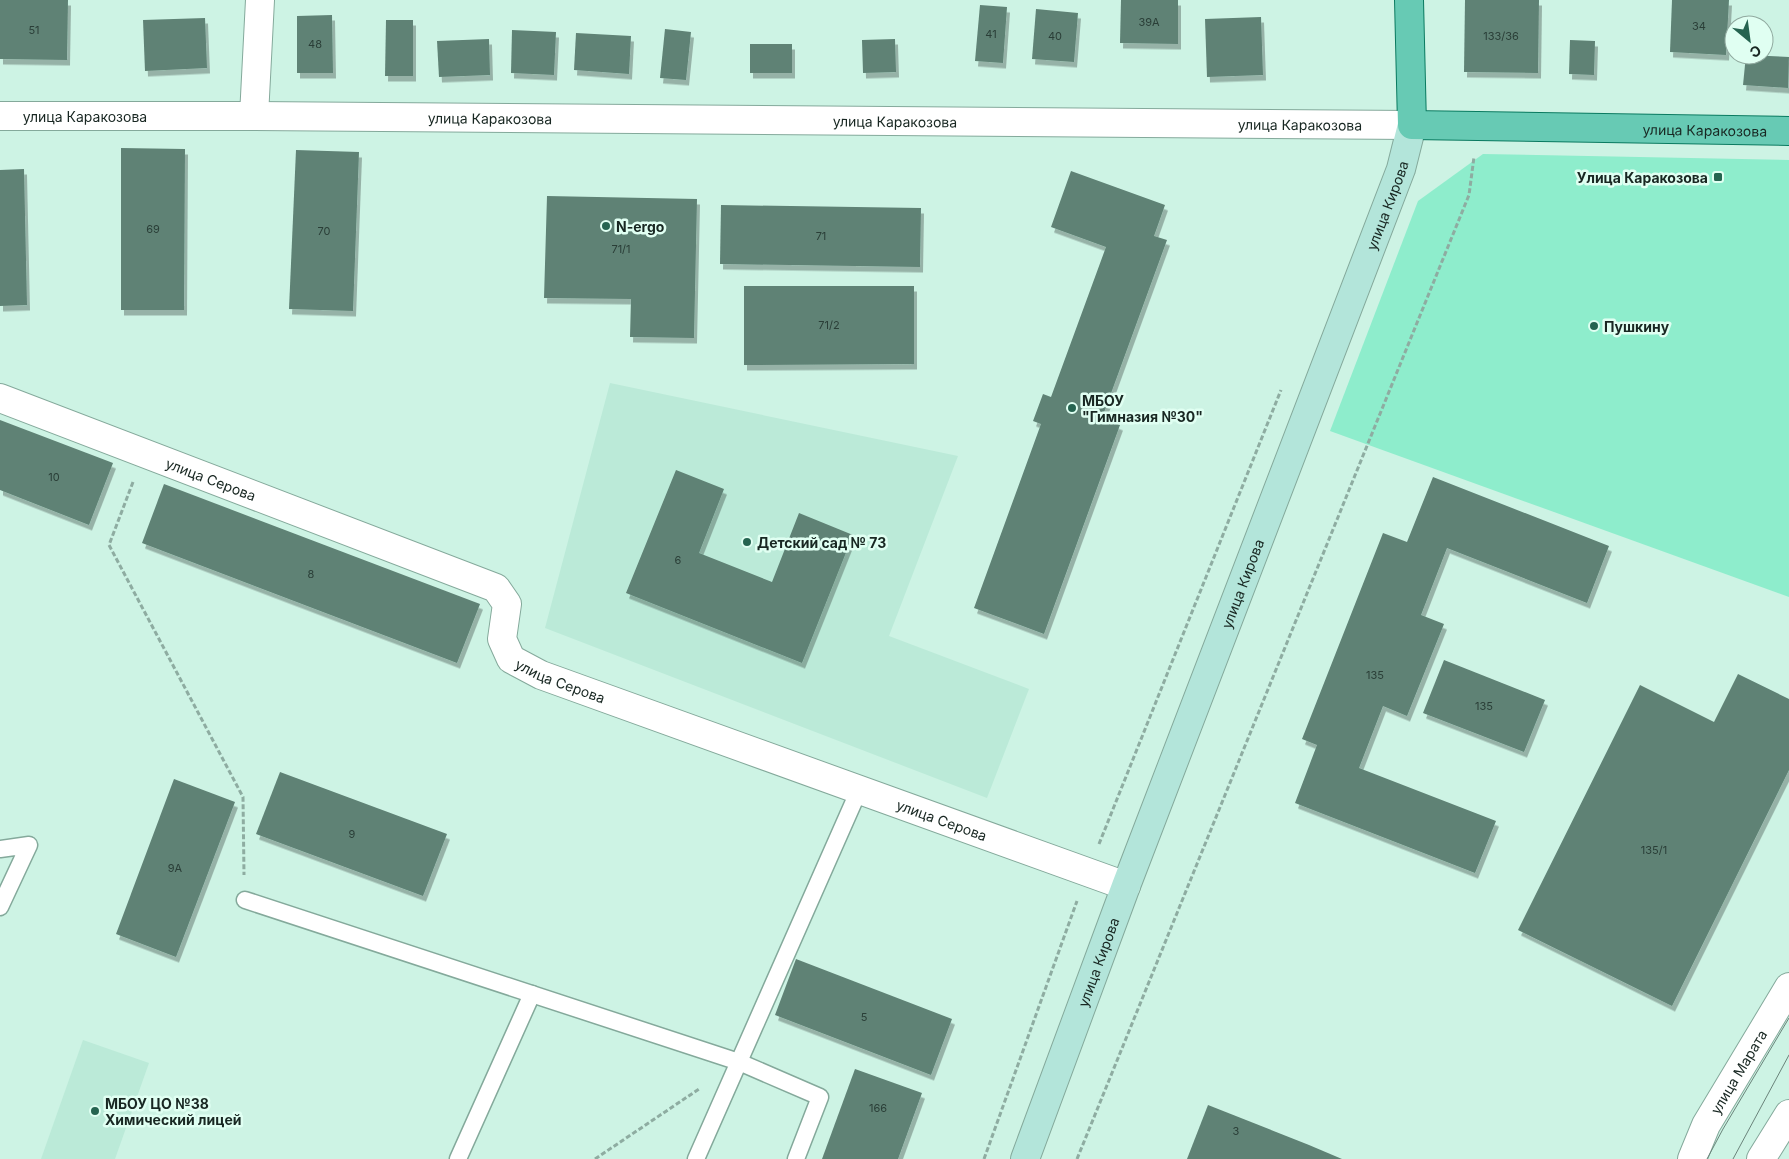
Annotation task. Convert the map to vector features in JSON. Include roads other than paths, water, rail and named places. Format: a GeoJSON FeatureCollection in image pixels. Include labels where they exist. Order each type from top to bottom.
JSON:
{"type":"FeatureCollection","features":[{"type":"Feature","properties":{"kind":"main road","name":"улица Кирова"},"geometry":{"type":"LineString","coordinates":[[1025,1159],[1126,886],[1398,179],[1412,125],[1409,0]]}},
{"type":"Feature","properties":{"kind":"main road","name":"улица Каракозова"},"geometry":{"type":"LineString","coordinates":[[1412,125],[1789,131]]}},
{"type":"Feature","properties":{"kind":"street"},"geometry":{"type":"LineString","coordinates":[[254,116],[260,0]]}},
{"type":"Feature","properties":{"kind":"street","name":"улица Каракозова"},"geometry":{"type":"LineString","coordinates":[[0,116],[254,116],[1412,125]]}},
{"type":"Feature","properties":{"kind":"street","name":"улица Серова"},"geometry":{"type":"LineString","coordinates":[[0,398],[496,588],[507,604],[502,639],[511,659],[541,675],[1126,886]]}},
{"type":"Feature","properties":{"kind":"street","name":"улица Марата"},"geometry":{"type":"LineString","coordinates":[[1692,1159],[1706,1125],[1789,987]]}},
{"type":"Feature","properties":{"kind":"street"},"geometry":{"type":"LineString","coordinates":[[1761,1159],[1789,1114]]}},
{"type":"Feature","properties":{"kind":"lane"},"geometry":{"type":"LineString","coordinates":[[696,1159],[859,790]]}},
{"type":"Feature","properties":{"kind":"lane"},"geometry":{"type":"LineString","coordinates":[[0,849],[29,845],[0,907]]}},
{"type":"Feature","properties":{"kind":"lane"},"geometry":{"type":"LineString","coordinates":[[245,900],[739,1062],[820,1097],[796,1159]]}},
{"type":"Feature","properties":{"kind":"lane"},"geometry":{"type":"LineString","coordinates":[[458,1159],[532,994]]}},
{"type":"Feature","properties":{"kind":"tram line"},"geometry":{"type":"LineString","coordinates":[[1707,1159],[1789,1018]]}},
{"type":"Feature","properties":{"kind":"tram line"},"geometry":{"type":"LineString","coordinates":[[1733,1159],[1789,1055]]}},
{"type":"Feature","properties":{"kind":"place","name":"Улица Каракозова"},"geometry":{"type":"Point","coordinates":[1718,177]}},
{"type":"Feature","properties":{"kind":"place","name":"N-ergo"},"geometry":{"type":"Point","coordinates":[606,226]}},
{"type":"Feature","properties":{"kind":"place","name":"Пушкину"},"geometry":{"type":"Point","coordinates":[1594,326]}},
{"type":"Feature","properties":{"kind":"place","name":"МБОУ \"Гимназия №30\""},"geometry":{"type":"Point","coordinates":[1072,408]}},
{"type":"Feature","properties":{"kind":"place","name":"Детский сад № 73"},"geometry":{"type":"Point","coordinates":[747,542]}},
{"type":"Feature","properties":{"kind":"place","name":"МБОУ ЦО №38 Химический лицей"},"geometry":{"type":"Point","coordinates":[95,1111]}}]}
